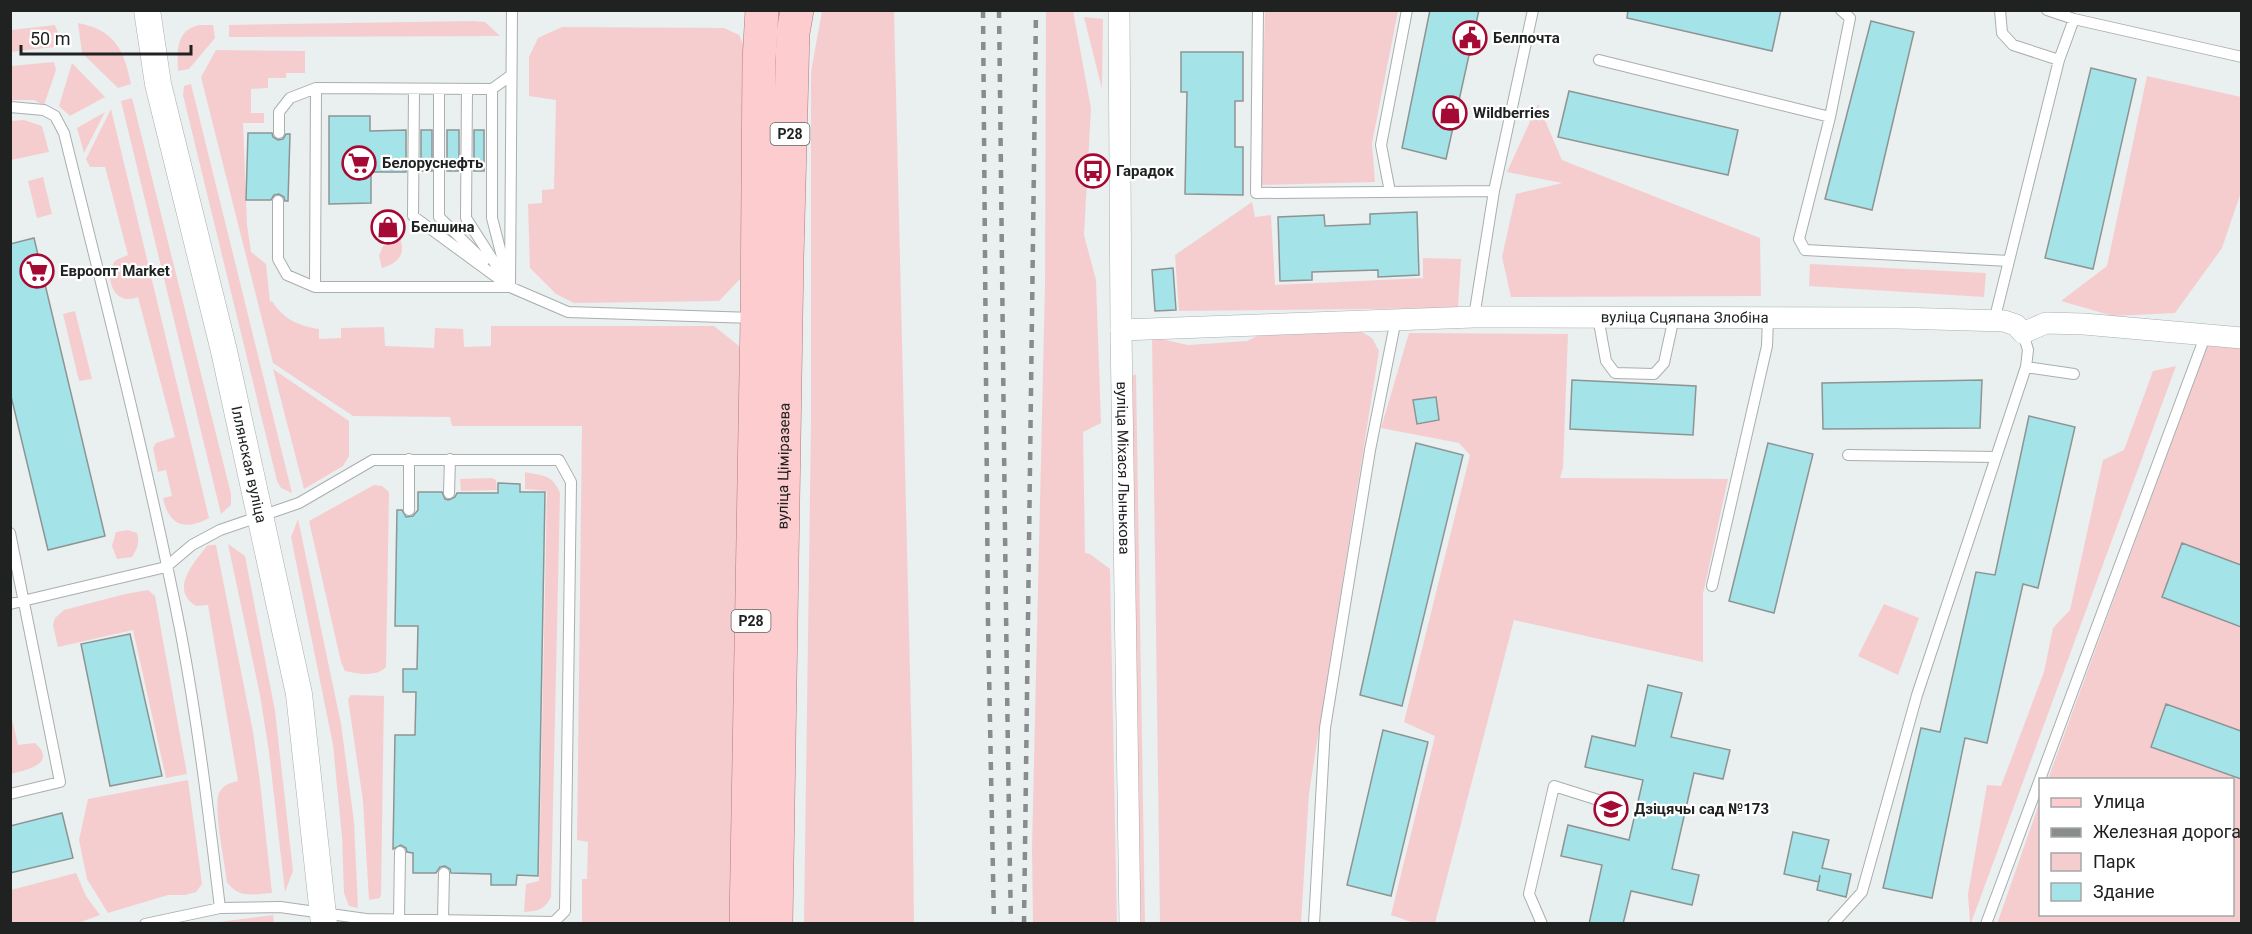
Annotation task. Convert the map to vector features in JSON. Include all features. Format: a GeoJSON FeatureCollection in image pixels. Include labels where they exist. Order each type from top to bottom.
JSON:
{"type":"FeatureCollection","features":[{"type":"Feature","properties":{"kind":"main road","name":"вуліца Ціміразева"},"geometry":{"type":"LineString","coordinates":[[762,10],[759,60],[771,319],[776,924]]}},
{"type":"Feature","properties":{"kind":"main road","name":"вуліца Ціміразева"},"geometry":{"type":"LineString","coordinates":[[746,924],[771,319],[793,33],[797,10]]}},
{"type":"Feature","properties":{"kind":"street","name":"Іллянская вуліца"},"geometry":{"type":"LineString","coordinates":[[147,10],[158,84],[224,351],[299,694],[324,919]]}},
{"type":"Feature","properties":{"kind":"street","name":"вуліца Міхася Лынькова"},"geometry":{"type":"LineString","coordinates":[[1119,10],[1121,330],[1130,924]]}},
{"type":"Feature","properties":{"kind":"street","name":"вуліца Сцяпана Злобіна"},"geometry":{"type":"LineString","coordinates":[[1121,330],[1474,317],[1674,317],[2004,321],[2016,325],[2023,333]]}},
{"type":"Feature","properties":{"kind":"street"},"geometry":{"type":"LineString","coordinates":[[2023,333],[2046,322],[2241,338]]}},
{"type":"Feature","properties":{"kind":"lane"},"geometry":{"type":"LineString","coordinates":[[510,287],[512,10]]}},
{"type":"Feature","properties":{"kind":"lane"},"geometry":{"type":"LineString","coordinates":[[1258,10],[1256,194],[1494,191]]}},
{"type":"Feature","properties":{"kind":"lane"},"geometry":{"type":"LineString","coordinates":[[1390,192],[1381,145],[1407,10]]}},
{"type":"Feature","properties":{"kind":"lane"},"geometry":{"type":"LineString","coordinates":[[1474,317],[1494,191],[1533,10]]}},
{"type":"Feature","properties":{"kind":"lane"},"geometry":{"type":"LineString","coordinates":[[1841,10],[1850,18],[1830,117],[1799,239],[1805,250],[2009,261]]}},
{"type":"Feature","properties":{"kind":"lane"},"geometry":{"type":"LineString","coordinates":[[2000,10],[2002,33],[2013,45],[2060,60]]}},
{"type":"Feature","properties":{"kind":"lane"},"geometry":{"type":"LineString","coordinates":[[2047,10],[2073,19],[2241,57]]}},
{"type":"Feature","properties":{"kind":"lane"},"geometry":{"type":"LineString","coordinates":[[1994,321],[2060,60],[2073,19]]}},
{"type":"Feature","properties":{"kind":"lane"},"geometry":{"type":"LineString","coordinates":[[1599,60],[1830,117]]}},
{"type":"Feature","properties":{"kind":"lane"},"geometry":{"type":"LineString","coordinates":[[279,133],[279,112],[290,98],[316,88],[492,89],[510,76]]}},
{"type":"Feature","properties":{"kind":"lane"},"geometry":{"type":"LineString","coordinates":[[315,287],[316,88]]}},
{"type":"Feature","properties":{"kind":"lane"},"geometry":{"type":"LineString","coordinates":[[439,89],[439,217],[510,287]]}},
{"type":"Feature","properties":{"kind":"lane"},"geometry":{"type":"LineString","coordinates":[[467,89],[466,218],[510,287]]}},
{"type":"Feature","properties":{"kind":"lane"},"geometry":{"type":"LineString","coordinates":[[492,89],[492,218],[510,287]]}},
{"type":"Feature","properties":{"kind":"lane"},"geometry":{"type":"LineString","coordinates":[[414,90],[413,216],[510,287],[568,312],[771,319]]}},
{"type":"Feature","properties":{"kind":"lane"},"geometry":{"type":"LineString","coordinates":[[10,107],[44,110],[55,116],[64,133],[121,364],[181,634],[204,776],[220,908]]}},
{"type":"Feature","properties":{"kind":"lane"},"geometry":{"type":"LineString","coordinates":[[278,201],[278,259],[287,275],[315,287],[510,287]]}},
{"type":"Feature","properties":{"kind":"lane"},"geometry":{"type":"LineString","coordinates":[[1598,317],[1606,361],[1615,373],[1654,375],[1664,363],[1674,317]]}},
{"type":"Feature","properties":{"kind":"lane"},"geometry":{"type":"LineString","coordinates":[[1712,586],[1767,346],[1768,318]]}},
{"type":"Feature","properties":{"kind":"lane"},"geometry":{"type":"LineString","coordinates":[[1314,924],[1325,728],[1370,450],[1396,319]]}},
{"type":"Feature","properties":{"kind":"lane"},"geometry":{"type":"LineString","coordinates":[[1833,924],[1862,892],[1917,695],[2026,367],[2028,350],[2023,333]]}},
{"type":"Feature","properties":{"kind":"lane"},"geometry":{"type":"LineString","coordinates":[[2040,778],[2205,334]]}},
{"type":"Feature","properties":{"kind":"lane"},"geometry":{"type":"LineString","coordinates":[[2026,367],[2074,374]]}},
{"type":"Feature","properties":{"kind":"lane"},"geometry":{"type":"LineString","coordinates":[[1848,455],[1996,457]]}},
{"type":"Feature","properties":{"kind":"lane"},"geometry":{"type":"LineString","coordinates":[[408,510],[409,459]]}},
{"type":"Feature","properties":{"kind":"lane"},"geometry":{"type":"LineString","coordinates":[[449,493],[450,459]]}},
{"type":"Feature","properties":{"kind":"lane"},"geometry":{"type":"LineString","coordinates":[[10,604],[166,567],[192,544],[220,530],[262,518],[299,503],[373,460],[559,460],[571,482],[565,911],[554,922],[324,919],[280,907],[220,908],[146,924]]}},
{"type":"Feature","properties":{"kind":"lane"},"geometry":{"type":"LineString","coordinates":[[10,533],[60,782],[10,794]]}},
{"type":"Feature","properties":{"kind":"lane"},"geometry":{"type":"LineString","coordinates":[[1986,924],[2039,781]]}},
{"type":"Feature","properties":{"kind":"lane"},"geometry":{"type":"LineString","coordinates":[[1542,924],[1528,894],[1554,786],[1611,804]]}},
{"type":"Feature","properties":{"kind":"lane"},"geometry":{"type":"LineString","coordinates":[[399,919],[400,852]]}},
{"type":"Feature","properties":{"kind":"lane"},"geometry":{"type":"LineString","coordinates":[[443,919],[444,873]]}},
{"type":"Feature","properties":{"kind":"green space"},"geometry":{"type":"Polygon","coordinates":[[[822,11],[894,11],[914,923],[804,923],[811,424],[811,72],[822,11]]]}},
{"type":"Feature","properties":{"kind":"green space"},"geometry":{"type":"Polygon","coordinates":[[[1046,11],[1073,11],[1091,108],[1084,235],[1096,280],[1101,423],[1083,432],[1085,553],[1090,554],[1110,569],[1117,924],[1033,923],[1032,849],[1045,285],[1046,11]]]}},
{"type":"Feature","properties":{"kind":"green space"},"geometry":{"type":"Polygon","coordinates":[[[1265,11],[1398,11],[1372,143],[1375,182],[1260,185],[1265,11]]]}},
{"type":"Feature","properties":{"kind":"green space"},"geometry":{"type":"Polygon","coordinates":[[[1084,17],[1103,19],[1102,89],[1084,17]]]}},
{"type":"Feature","properties":{"kind":"green space"},"geometry":{"type":"Polygon","coordinates":[[[485,22],[500,36],[229,37],[229,25],[485,22]]]}},
{"type":"Feature","properties":{"kind":"green space"},"geometry":{"type":"Polygon","coordinates":[[[78,23],[101,31],[116,43],[125,61],[131,84],[118,88],[82,53],[78,23]]]}},
{"type":"Feature","properties":{"kind":"green space"},"geometry":{"type":"Polygon","coordinates":[[[55,25],[58,33],[55,47],[11,52],[11,30],[55,25]]]}},
{"type":"Feature","properties":{"kind":"green space"},"geometry":{"type":"Polygon","coordinates":[[[213,25],[215,38],[189,69],[178,71],[178,49],[182,36],[192,27],[213,25]]]}},
{"type":"Feature","properties":{"kind":"green space"},"geometry":{"type":"Polygon","coordinates":[[[562,27],[724,28],[739,35],[745,48],[740,279],[719,301],[574,303],[556,294],[530,268],[528,204],[542,203],[542,190],[554,189],[556,100],[529,96],[529,57],[538,38],[562,27]]]}},
{"type":"Feature","properties":{"kind":"green space"},"geometry":{"type":"Polygon","coordinates":[[[216,50],[305,51],[305,73],[286,73],[286,78],[268,78],[268,88],[251,89],[251,113],[264,113],[264,123],[243,123],[247,225],[251,252],[266,264],[270,302],[272,301],[281,313],[292,321],[319,329],[319,339],[341,338],[341,328],[384,327],[385,346],[434,348],[435,328],[463,329],[464,347],[491,346],[491,326],[714,326],[739,346],[743,364],[733,923],[582,923],[582,879],[587,879],[588,842],[577,840],[582,426],[452,426],[450,417],[353,416],[273,363],[201,77],[216,50]]]}},
{"type":"Feature","properties":{"kind":"green space"},"geometry":{"type":"Polygon","coordinates":[[[54,62],[56,70],[44,105],[34,100],[11,100],[11,66],[54,62]]]}},
{"type":"Feature","properties":{"kind":"green space"},"geometry":{"type":"Polygon","coordinates":[[[72,63],[105,97],[70,116],[59,106],[72,63]]]}},
{"type":"Feature","properties":{"kind":"green space"},"geometry":{"type":"Polygon","coordinates":[[[2147,76],[2241,97],[2241,192],[2222,248],[2175,313],[2113,316],[2061,301],[2107,266],[2147,76]]]}},
{"type":"Feature","properties":{"kind":"green space"},"geometry":{"type":"Polygon","coordinates":[[[191,84],[292,493],[281,488],[277,481],[183,95],[184,86],[191,84]]]}},
{"type":"Feature","properties":{"kind":"green space"},"geometry":{"type":"Polygon","coordinates":[[[132,98],[231,494],[231,505],[221,514],[121,101],[132,98]]]}},
{"type":"Feature","properties":{"kind":"green space"},"geometry":{"type":"Polygon","coordinates":[[[1538,104],[1562,160],[1760,238],[1761,296],[1511,297],[1502,257],[1516,194],[1562,183],[1507,172],[1538,104]]]}},
{"type":"Feature","properties":{"kind":"green space"},"geometry":{"type":"Polygon","coordinates":[[[111,109],[209,518],[193,524],[185,525],[174,520],[169,515],[163,498],[172,496],[166,470],[158,472],[153,448],[156,443],[175,437],[138,297],[122,298],[117,295],[111,284],[112,266],[115,261],[128,255],[105,167],[90,167],[86,159],[111,109]]]}},
{"type":"Feature","properties":{"kind":"green space"},"geometry":{"type":"Polygon","coordinates":[[[105,112],[84,153],[77,128],[105,112]]]}},
{"type":"Feature","properties":{"kind":"green space"},"geometry":{"type":"Polygon","coordinates":[[[24,120],[42,126],[49,152],[11,160],[11,121],[24,120]]]}},
{"type":"Feature","properties":{"kind":"green space"},"geometry":{"type":"Polygon","coordinates":[[[43,177],[52,214],[37,218],[28,181],[43,177]]]}},
{"type":"Feature","properties":{"kind":"green space"},"geometry":{"type":"Polygon","coordinates":[[[1252,202],[1255,217],[1271,215],[1275,285],[1423,278],[1423,258],[1461,259],[1458,308],[1179,311],[1175,255],[1252,202]]]}},
{"type":"Feature","properties":{"kind":"green space"},"geometry":{"type":"Polygon","coordinates":[[[400,238],[402,249],[399,258],[382,268],[379,256],[383,246],[400,238]]]}},
{"type":"Feature","properties":{"kind":"green space"},"geometry":{"type":"Polygon","coordinates":[[[1810,264],[1986,273],[1984,297],[1809,286],[1810,264]]]}},
{"type":"Feature","properties":{"kind":"green space"},"geometry":{"type":"Polygon","coordinates":[[[75,311],[92,379],[79,381],[63,314],[75,311]]]}},
{"type":"Feature","properties":{"kind":"green space"},"geometry":{"type":"Polygon","coordinates":[[[1362,332],[1372,338],[1379,351],[1309,793],[1301,923],[1160,923],[1152,337],[1188,345],[1247,341],[1261,334],[1362,332]]]}},
{"type":"Feature","properties":{"kind":"green space"},"geometry":{"type":"Polygon","coordinates":[[[1409,333],[1568,334],[1563,468],[1560,478],[1728,479],[1703,594],[1703,662],[1514,620],[1435,923],[1414,923],[1391,915],[1435,736],[1404,722],[1470,455],[1459,443],[1381,428],[1409,333]]]}},
{"type":"Feature","properties":{"kind":"green space"},"geometry":{"type":"Polygon","coordinates":[[[2209,340],[2241,343],[2241,923],[1997,924],[2039,804],[2039,916],[2234,916],[2234,778],[2048,778],[2209,340]]]}},
{"type":"Feature","properties":{"kind":"green space"},"geometry":{"type":"Polygon","coordinates":[[[2176,366],[1970,923],[1968,894],[1987,785],[2001,786],[2044,672],[2053,628],[2070,610],[2103,460],[2124,450],[2153,371],[2176,366]]]}},
{"type":"Feature","properties":{"kind":"green space"},"geometry":{"type":"Polygon","coordinates":[[[273,369],[349,421],[349,456],[343,466],[304,489],[273,369]]]}},
{"type":"Feature","properties":{"kind":"green space"},"geometry":{"type":"Polygon","coordinates":[[[1136,374],[1145,924],[1140,923],[1131,377],[1136,374]]]}},
{"type":"Feature","properties":{"kind":"green space"},"geometry":{"type":"Polygon","coordinates":[[[525,472],[550,479],[560,493],[551,897],[540,909],[524,912],[526,884],[539,881],[547,491],[525,489],[525,472]]]}},
{"type":"Feature","properties":{"kind":"green space"},"geometry":{"type":"Polygon","coordinates":[[[492,478],[496,480],[497,490],[461,491],[460,479],[492,478]]]}},
{"type":"Feature","properties":{"kind":"green space"},"geometry":{"type":"Polygon","coordinates":[[[374,485],[382,486],[389,492],[386,667],[378,672],[361,674],[345,671],[341,662],[309,521],[374,485]]]}},
{"type":"Feature","properties":{"kind":"green space"},"geometry":{"type":"Polygon","coordinates":[[[298,519],[341,724],[354,822],[358,908],[349,906],[344,893],[342,837],[333,745],[291,537],[298,519]]]}},
{"type":"Feature","properties":{"kind":"green space"},"geometry":{"type":"Polygon","coordinates":[[[128,530],[137,533],[137,549],[132,557],[117,559],[112,546],[116,532],[128,530]]]}},
{"type":"Feature","properties":{"kind":"green space"},"geometry":{"type":"Polygon","coordinates":[[[228,544],[245,556],[275,711],[293,871],[285,892],[260,695],[228,544]]]}},
{"type":"Feature","properties":{"kind":"green space"},"geometry":{"type":"Polygon","coordinates":[[[210,545],[216,545],[253,732],[272,893],[242,893],[236,891],[227,882],[218,822],[218,800],[223,788],[238,781],[208,605],[196,606],[184,592],[186,576],[210,545]]]}},
{"type":"Feature","properties":{"kind":"green space"},"geometry":{"type":"Polygon","coordinates":[[[148,590],[155,596],[187,774],[166,778],[133,630],[58,647],[53,625],[55,618],[64,610],[148,590]]]}},
{"type":"Feature","properties":{"kind":"green space"},"geometry":{"type":"Polygon","coordinates":[[[1884,604],[1919,618],[1898,675],[1858,656],[1884,604]]]}},
{"type":"Feature","properties":{"kind":"green space"},"geometry":{"type":"Polygon","coordinates":[[[351,695],[384,696],[381,894],[380,898],[369,900],[363,801],[348,699],[351,695]]]}},
{"type":"Feature","properties":{"kind":"green space"},"geometry":{"type":"Polygon","coordinates":[[[10,711],[18,745],[35,743],[43,756],[37,765],[11,774],[10,711]]]}},
{"type":"Feature","properties":{"kind":"green space"},"geometry":{"type":"Polygon","coordinates":[[[188,780],[202,884],[196,892],[185,895],[168,895],[108,913],[87,879],[79,840],[88,799],[188,780]]]}},
{"type":"Feature","properties":{"kind":"green space"},"geometry":{"type":"Polygon","coordinates":[[[76,873],[86,896],[100,915],[78,923],[11,923],[11,890],[76,873]]]}},
{"type":"Feature","properties":{"kind":"green space"},"geometry":{"type":"Polygon","coordinates":[[[273,915],[274,923],[211,923],[273,915]]]}},
{"type":"Feature","properties":{"kind":"building"},"geometry":{"type":"Polygon","coordinates":[[[1430,10],[1479,10],[1446,159],[1402,148],[1430,10]]]}},
{"type":"Feature","properties":{"kind":"building"},"geometry":{"type":"Polygon","coordinates":[[[1628,10],[1781,10],[1772,51],[1627,18],[1628,10]]]}},
{"type":"Feature","properties":{"kind":"building"},"geometry":{"type":"Polygon","coordinates":[[[1871,21],[1914,32],[1872,210],[1825,199],[1871,21]]]}},
{"type":"Feature","properties":{"kind":"building"},"geometry":{"type":"Polygon","coordinates":[[[1181,52],[1243,52],[1243,101],[1235,101],[1235,147],[1243,147],[1243,195],[1185,194],[1187,92],[1181,92],[1181,52]]]}},
{"type":"Feature","properties":{"kind":"building"},"geometry":{"type":"Polygon","coordinates":[[[2091,68],[2136,79],[2093,269],[2045,258],[2091,68]]]}},
{"type":"Feature","properties":{"kind":"building"},"geometry":{"type":"Polygon","coordinates":[[[1569,91],[1738,130],[1728,175],[1558,137],[1569,91]]]}},
{"type":"Feature","properties":{"kind":"building"},"geometry":{"type":"Polygon","coordinates":[[[329,116],[370,116],[370,131],[406,130],[406,172],[371,172],[371,203],[329,204],[329,116]]]}},
{"type":"Feature","properties":{"kind":"building"},"geometry":{"type":"Polygon","coordinates":[[[421,130],[432,130],[432,171],[421,171],[421,130]]]}},
{"type":"Feature","properties":{"kind":"building"},"geometry":{"type":"Polygon","coordinates":[[[447,130],[459,130],[459,171],[447,171],[447,130]]]}},
{"type":"Feature","properties":{"kind":"building"},"geometry":{"type":"Polygon","coordinates":[[[474,130],[484,130],[484,171],[474,171],[474,130]]]}},
{"type":"Feature","properties":{"kind":"building"},"geometry":{"type":"Polygon","coordinates":[[[248,133],[272,133],[273,137],[278,140],[290,134],[288,201],[285,201],[284,197],[279,194],[274,195],[271,200],[246,200],[248,133]]]}},
{"type":"Feature","properties":{"kind":"building"},"geometry":{"type":"Polygon","coordinates":[[[1417,212],[1419,275],[1378,277],[1378,270],[1312,272],[1312,280],[1280,281],[1278,217],[1324,215],[1325,226],[1370,224],[1370,214],[1417,212]]]}},
{"type":"Feature","properties":{"kind":"building"},"geometry":{"type":"Polygon","coordinates":[[[376,216],[394,216],[393,239],[376,238],[376,216]]]}},
{"type":"Feature","properties":{"kind":"building"},"geometry":{"type":"Polygon","coordinates":[[[34,238],[105,536],[48,550],[10,392],[10,244],[34,238]]]}},
{"type":"Feature","properties":{"kind":"building"},"geometry":{"type":"Polygon","coordinates":[[[1173,268],[1176,310],[1155,311],[1152,270],[1173,268]]]}},
{"type":"Feature","properties":{"kind":"building"},"geometry":{"type":"Polygon","coordinates":[[[1572,380],[1696,386],[1693,435],[1570,429],[1572,380]]]}},
{"type":"Feature","properties":{"kind":"building"},"geometry":{"type":"Polygon","coordinates":[[[1982,380],[1980,428],[1823,429],[1822,383],[1982,380]]]}},
{"type":"Feature","properties":{"kind":"building"},"geometry":{"type":"Polygon","coordinates":[[[1436,397],[1439,420],[1417,424],[1413,400],[1436,397]]]}},
{"type":"Feature","properties":{"kind":"building"},"geometry":{"type":"Polygon","coordinates":[[[2029,416],[2075,427],[2038,588],[2023,584],[1987,743],[1965,738],[1932,898],[1883,888],[1921,728],[1940,732],[1976,572],[1995,575],[2029,416]]]}},
{"type":"Feature","properties":{"kind":"building"},"geometry":{"type":"Polygon","coordinates":[[[1416,443],[1463,455],[1402,706],[1360,695],[1416,443]]]}},
{"type":"Feature","properties":{"kind":"building"},"geometry":{"type":"Polygon","coordinates":[[[1768,443],[1813,454],[1774,613],[1729,601],[1768,443]]]}},
{"type":"Feature","properties":{"kind":"building"},"geometry":{"type":"Polygon","coordinates":[[[498,483],[520,484],[520,492],[545,492],[538,876],[517,875],[516,885],[491,885],[491,874],[451,873],[450,869],[445,866],[440,867],[436,873],[413,873],[413,853],[407,852],[406,848],[401,845],[393,849],[395,735],[415,735],[416,692],[403,692],[403,669],[417,669],[418,626],[395,626],[397,510],[402,510],[406,517],[413,516],[418,510],[418,492],[442,492],[445,499],[449,500],[457,493],[498,493],[498,483]]]}},
{"type":"Feature","properties":{"kind":"building"},"geometry":{"type":"Polygon","coordinates":[[[2182,543],[2241,565],[2241,627],[2162,597],[2182,543]]]}},
{"type":"Feature","properties":{"kind":"building"},"geometry":{"type":"Polygon","coordinates":[[[130,634],[162,776],[110,786],[81,644],[130,634]]]}},
{"type":"Feature","properties":{"kind":"building"},"geometry":{"type":"Polygon","coordinates":[[[1648,685],[1682,693],[1671,737],[1730,750],[1723,779],[1694,773],[1672,869],[1699,875],[1692,905],[1631,891],[1623,924],[1589,924],[1602,865],[1561,856],[1568,825],[1629,840],[1643,780],[1585,767],[1592,736],[1635,746],[1648,685]]]}},
{"type":"Feature","properties":{"kind":"building"},"geometry":{"type":"Polygon","coordinates":[[[2166,704],[2241,731],[2241,779],[2151,747],[2166,704]]]}},
{"type":"Feature","properties":{"kind":"building"},"geometry":{"type":"Polygon","coordinates":[[[1383,730],[1428,742],[1391,896],[1347,885],[1383,730]]]}},
{"type":"Feature","properties":{"kind":"building"},"geometry":{"type":"Polygon","coordinates":[[[62,813],[73,858],[10,873],[10,826],[62,813]]]}},
{"type":"Feature","properties":{"kind":"building"},"geometry":{"type":"Polygon","coordinates":[[[1793,832],[1829,840],[1822,868],[1851,874],[1846,897],[1817,890],[1819,882],[1784,874],[1793,832]]]}},
{"type":"Feature","properties":{"kind":"railway"},"geometry":{"type":"LineString","coordinates":[[983,10],[988,621],[994,924]]}},
{"type":"Feature","properties":{"kind":"railway"},"geometry":{"type":"LineString","coordinates":[[999,10],[1011,924]]}},
{"type":"Feature","properties":{"kind":"railway"},"geometry":{"type":"LineString","coordinates":[[1024,924],[1036,10]]}},
{"type":"Feature","properties":{"kind":"place","name":"Белпочта"},"geometry":{"type":"Point","coordinates":[1470,38]}},
{"type":"Feature","properties":{"kind":"place","name":"Wildberries"},"geometry":{"type":"Point","coordinates":[1450,113]}},
{"type":"Feature","properties":{"kind":"place","name":"Белоруснефть"},"geometry":{"type":"Point","coordinates":[359,163]}},
{"type":"Feature","properties":{"kind":"place","name":"Гарадок"},"geometry":{"type":"Point","coordinates":[1093,171]}},
{"type":"Feature","properties":{"kind":"place","name":"Белшина"},"geometry":{"type":"Point","coordinates":[388,227]}},
{"type":"Feature","properties":{"kind":"place","name":"Евроопт Market"},"geometry":{"type":"Point","coordinates":[37,271]}},
{"type":"Feature","properties":{"kind":"place","name":"Дзіцячы сад №173"},"geometry":{"type":"Point","coordinates":[1611,809]}}]}
